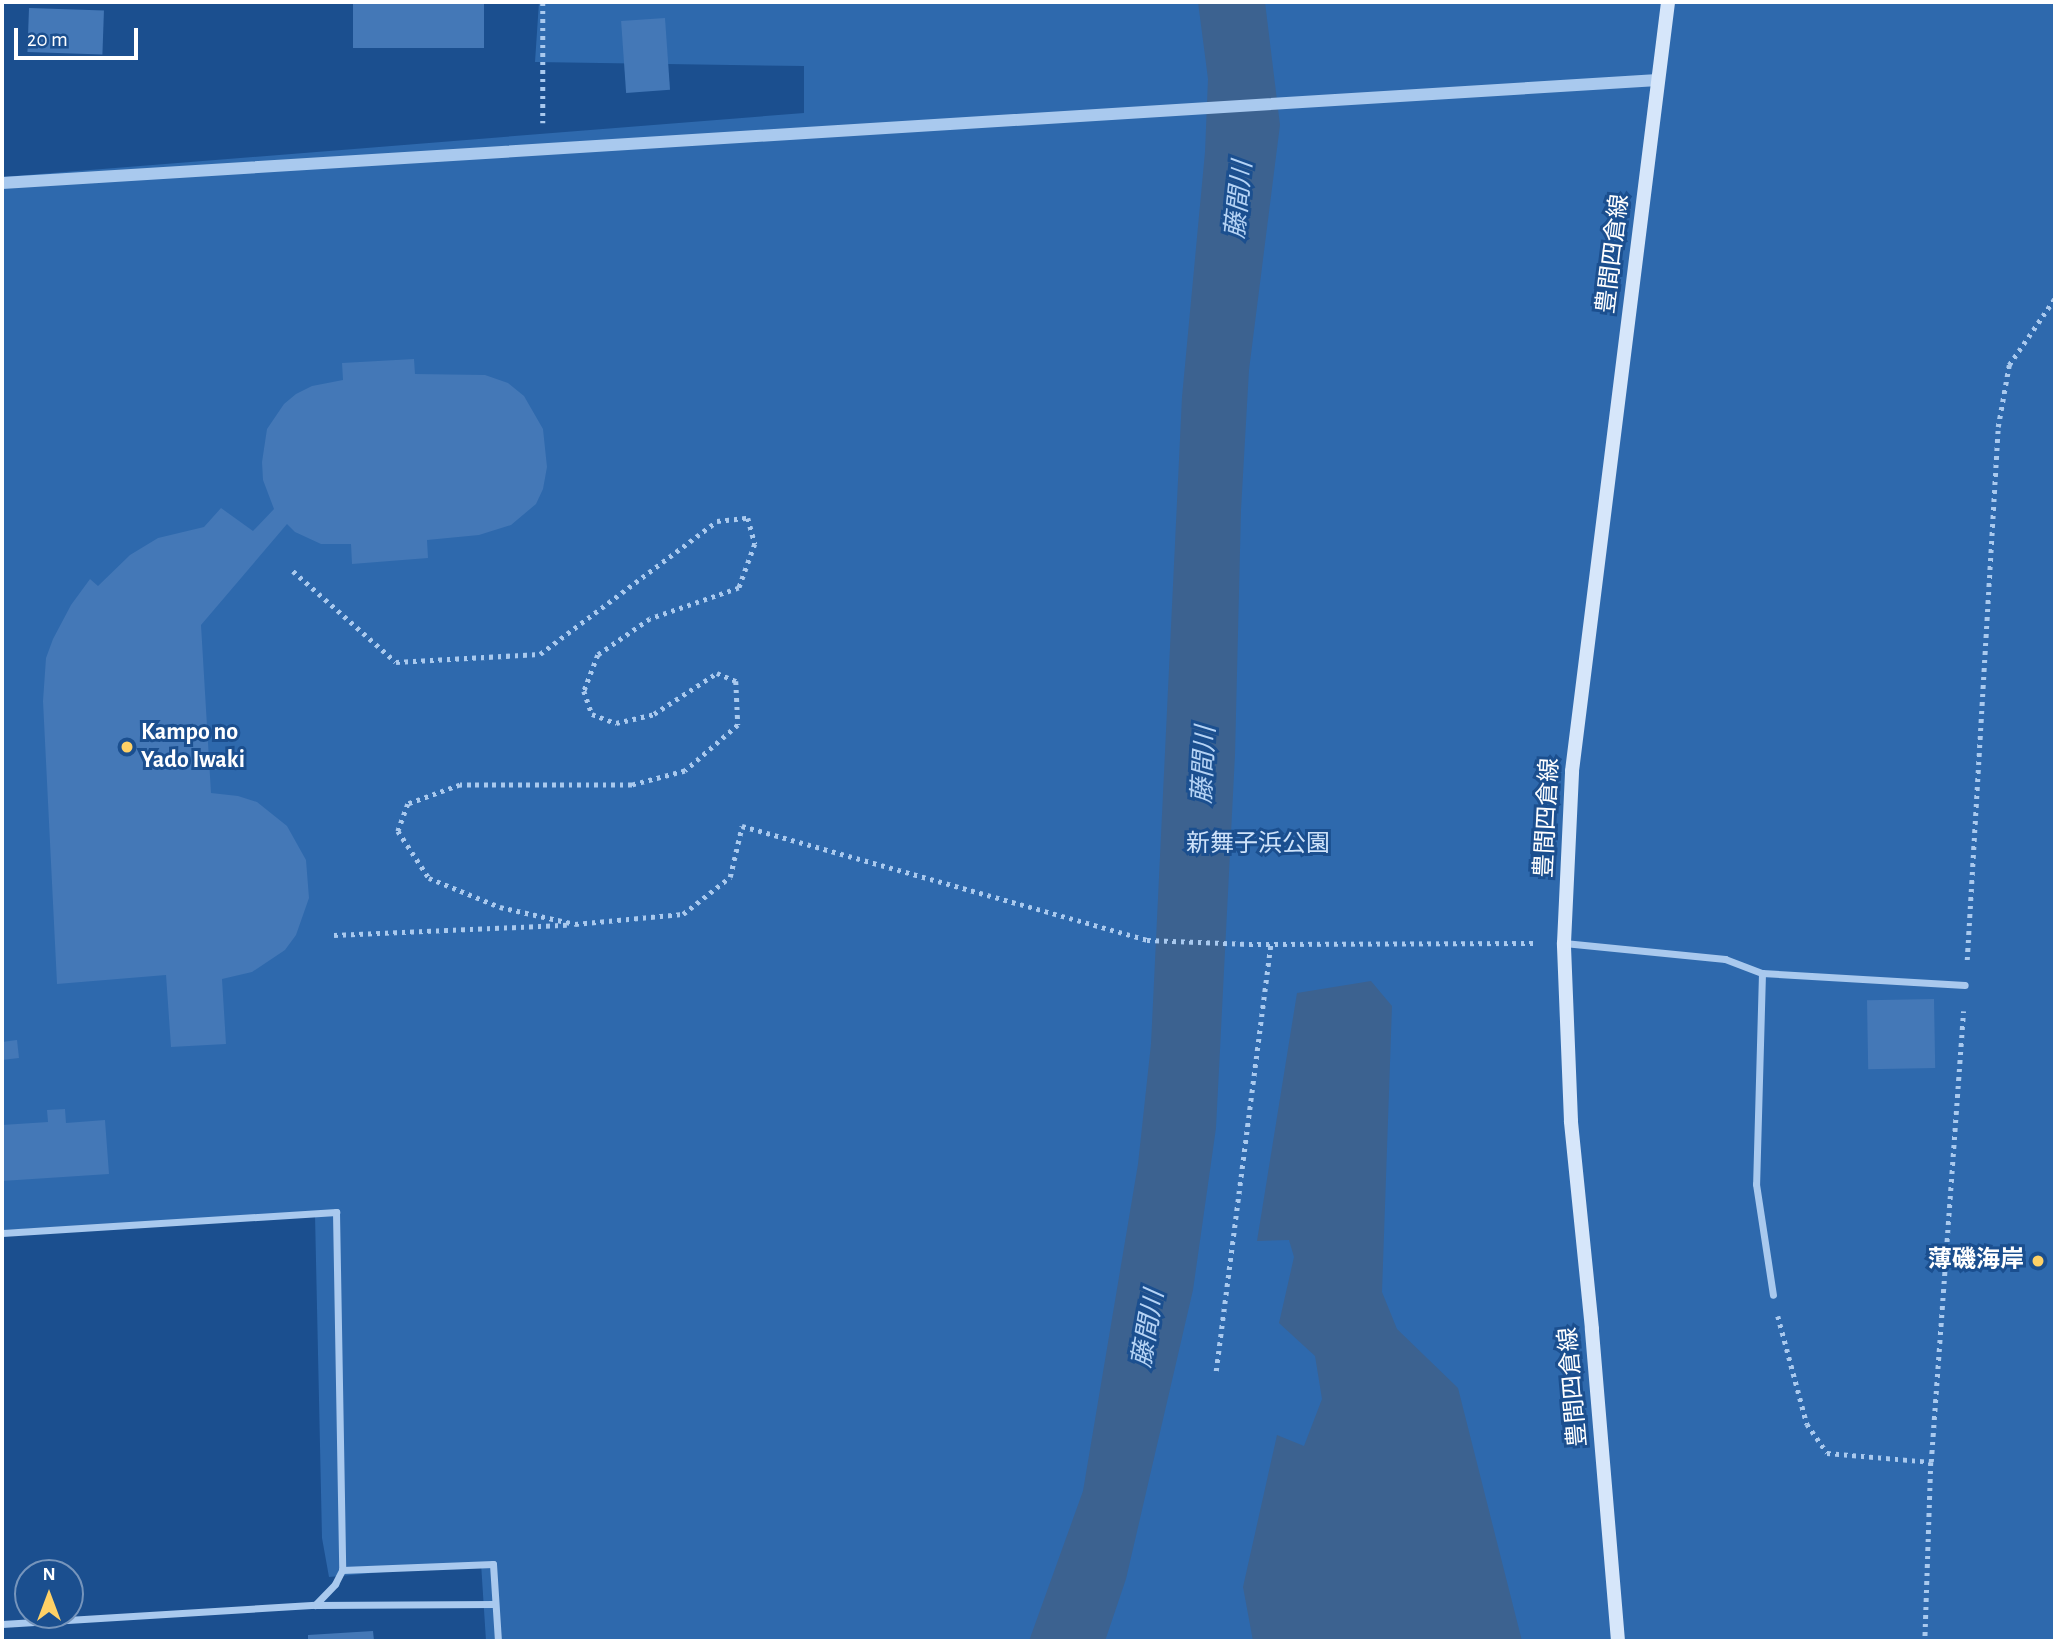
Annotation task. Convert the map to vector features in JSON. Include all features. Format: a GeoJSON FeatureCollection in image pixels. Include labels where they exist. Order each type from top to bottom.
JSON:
{"type":"FeatureCollection","features":[{"type":"Feature","properties":{"kind":"main road","name":"豊間四倉線"},"geometry":{"type":"LineString","coordinates":[[1618,1641],[1594,1342],[1572,1121],[1564,943],[1572,771],[1668,2]]}},
{"type":"Feature","properties":{"kind":"street"},"geometry":{"type":"LineString","coordinates":[[2,183],[1658,80]]}},
{"type":"Feature","properties":{"kind":"street"},"geometry":{"type":"LineString","coordinates":[[1564,943],[1725,959],[1762,973],[1965,985]]}},
{"type":"Feature","properties":{"kind":"street"},"geometry":{"type":"LineString","coordinates":[[1762,973],[1756,1184],[1773,1295]]}},
{"type":"Feature","properties":{"kind":"street"},"geometry":{"type":"LineString","coordinates":[[2,1233],[336,1212],[342,1570],[335,1584],[315,1605]]}},
{"type":"Feature","properties":{"kind":"street"},"geometry":{"type":"LineString","coordinates":[[342,1570],[493,1564],[498,1641]]}},
{"type":"Feature","properties":{"kind":"street"},"geometry":{"type":"LineString","coordinates":[[2,1625],[315,1605],[495,1604]]}},
{"type":"Feature","properties":{"kind":"path"},"geometry":{"type":"LineString","coordinates":[[543,2],[543,151]]}},
{"type":"Feature","properties":{"kind":"path"},"geometry":{"type":"LineString","coordinates":[[1925,1641],[1931,1462],[1965,985],[1998,427],[2009,365],[2055,298]]}},
{"type":"Feature","properties":{"kind":"path"},"geometry":{"type":"LineString","coordinates":[[293,571],[396,662],[540,654],[717,521],[748,518],[755,544],[739,588],[650,619],[598,655],[584,691],[592,714],[616,723],[654,714],[717,673],[736,681],[737,725],[685,771],[632,785],[460,785],[408,804],[398,831],[429,878],[500,907],[575,924]]}},
{"type":"Feature","properties":{"kind":"path"},"geometry":{"type":"LineString","coordinates":[[334,935],[575,924],[683,914],[730,877],[742,826],[1147,940],[1249,944],[1564,943]]}},
{"type":"Feature","properties":{"kind":"path"},"geometry":{"type":"LineString","coordinates":[[1216,1371],[1271,944]]}},
{"type":"Feature","properties":{"kind":"path"},"geometry":{"type":"LineString","coordinates":[[1773,1295],[1807,1424],[1827,1453],[1931,1462]]}},
{"type":"Feature","properties":{"kind":"green space","name":"新舞子浜公園"},"geometry":{"type":"Polygon","coordinates":[[[539,2],[2055,2],[2055,1641],[486,1641],[481,1563],[329,1577],[322,1538],[315,1215],[2,1230],[2,177],[804,113],[804,66],[535,62],[539,2]]]}},
{"type":"Feature","properties":{"kind":"water","name":"藤間川"},"geometry":{"type":"Polygon","coordinates":[[[1198,2],[1265,2],[1280,125],[1249,370],[1241,510],[1235,755],[1216,1128],[1193,1290],[1126,1579],[1105,1641],[1029,1641],[1083,1491],[1138,1164],[1151,1044],[1182,397],[1205,152],[1208,79],[1198,2]]]}},
{"type":"Feature","properties":{"kind":"water"},"geometry":{"type":"Polygon","coordinates":[[[1371,981],[1392,1006],[1382,1292],[1397,1329],[1458,1388],[1522,1641],[1253,1641],[1243,1587],[1277,1435],[1304,1446],[1322,1399],[1315,1356],[1279,1323],[1294,1257],[1289,1240],[1257,1241],[1297,993],[1371,981]]]}},
{"type":"Feature","properties":{"kind":"building"},"geometry":{"type":"Polygon","coordinates":[[[353,2],[484,2],[484,48],[353,48],[353,2]]]}},
{"type":"Feature","properties":{"kind":"building"},"geometry":{"type":"Polygon","coordinates":[[[29,8],[104,11],[102,55],[27,52],[29,8]]]}},
{"type":"Feature","properties":{"kind":"building"},"geometry":{"type":"Polygon","coordinates":[[[665,18],[670,90],[626,93],[621,21],[665,18]]]}},
{"type":"Feature","properties":{"kind":"building","name":"Kampo no Yado Iwaki"},"geometry":{"type":"Polygon","coordinates":[[[414,359],[415,374],[485,375],[508,383],[524,396],[543,429],[547,467],[543,489],[536,504],[511,525],[479,535],[427,540],[428,558],[352,564],[351,544],[321,544],[295,532],[287,524],[201,625],[211,793],[238,796],[257,802],[287,826],[306,860],[309,898],[296,935],[285,950],[252,972],[222,979],[226,1044],[171,1047],[166,975],[57,984],[43,701],[46,658],[71,605],[90,579],[98,586],[130,555],[158,538],[204,527],[221,508],[253,531],[274,509],[263,480],[262,462],[267,429],[284,404],[296,394],[312,386],[343,380],[342,363],[414,359]]]}},
{"type":"Feature","properties":{"kind":"building"},"geometry":{"type":"Polygon","coordinates":[[[1934,999],[1935,1068],[1868,1069],[1867,1000],[1934,999]]]}},
{"type":"Feature","properties":{"kind":"building"},"geometry":{"type":"Polygon","coordinates":[[[17,1040],[19,1058],[2,1060],[2,1042],[17,1040]]]}},
{"type":"Feature","properties":{"kind":"building"},"geometry":{"type":"Polygon","coordinates":[[[65,1109],[66,1123],[105,1120],[109,1174],[2,1181],[2,1125],[48,1122],[47,1110],[65,1109]]]}},
{"type":"Feature","properties":{"kind":"building"},"geometry":{"type":"Polygon","coordinates":[[[373,1631],[374,1641],[308,1641],[308,1635],[373,1631]]]}},
{"type":"Feature","properties":{"kind":"place","name":"Kampo no Yado Iwaki"},"geometry":{"type":"Point","coordinates":[127,747]}},
{"type":"Feature","properties":{"kind":"place","name":"薄磯海岸"},"geometry":{"type":"Point","coordinates":[2038,1261]}}]}
